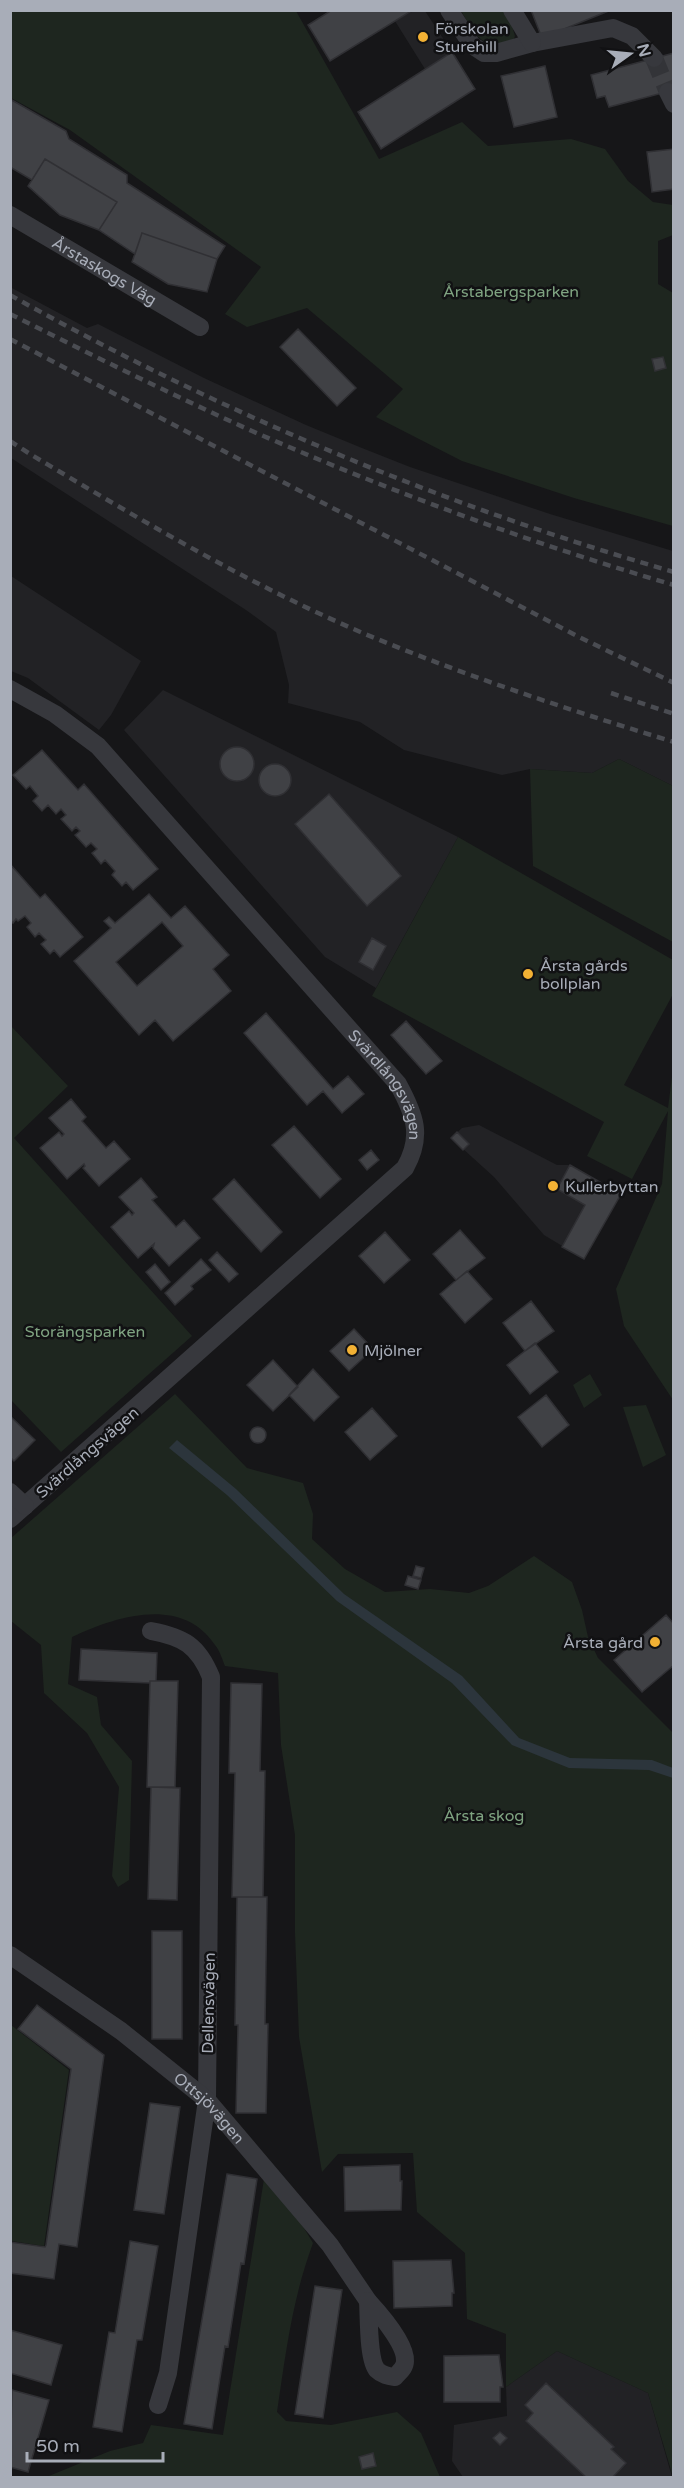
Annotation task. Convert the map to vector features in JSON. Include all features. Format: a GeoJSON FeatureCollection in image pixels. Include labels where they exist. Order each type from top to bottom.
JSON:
{"type":"FeatureCollection","features":[{"type":"Feature","properties":{"kind":"street"},"geometry":{"type":"LineString","coordinates":[[449,10],[472,45],[484,53],[496,53],[532,43],[614,28],[632,36],[654,58]]}},
{"type":"Feature","properties":{"kind":"street"},"geometry":{"type":"LineString","coordinates":[[512,10],[532,43]]}},
{"type":"Feature","properties":{"kind":"street","name":"Årstaskogs Väg"},"geometry":{"type":"LineString","coordinates":[[10,215],[200,327]]}},
{"type":"Feature","properties":{"kind":"street","name":"Svärdlångsvägen"},"geometry":{"type":"LineString","coordinates":[[10,689],[55,714],[98,746],[399,1084],[416,1127],[414,1152],[405,1168],[10,1520]]}},
{"type":"Feature","properties":{"kind":"street"},"geometry":{"type":"LineString","coordinates":[[10,1492],[25,1506]]}},
{"type":"Feature","properties":{"kind":"street","name":"Dellensvägen"},"geometry":{"type":"LineString","coordinates":[[151,1631],[172,1635],[187,1642],[205,1663],[211,1677],[207,2100],[168,2373],[158,2404]]}},
{"type":"Feature","properties":{"kind":"street","name":"Ottsjövägen"},"geometry":{"type":"LineString","coordinates":[[12,1962],[121,2031],[207,2100],[330,2245],[368,2301]]}},
{"type":"Feature","properties":{"kind":"shaded area","name":"Förskolan Sturehill"},"geometry":{"type":"Polygon","coordinates":[[[413,11],[425,11],[452,52],[425,69],[395,21],[413,11]]]}},
{"type":"Feature","properties":{"kind":"shaded area"},"geometry":{"type":"Polygon","coordinates":[[[10,287],[87,328],[98,324],[204,378],[362,448],[410,467],[550,514],[673,551],[673,786],[619,759],[592,773],[530,769],[502,775],[404,750],[360,722],[288,703],[289,685],[276,632],[246,610],[11,458],[10,287]]]}},
{"type":"Feature","properties":{"kind":"shaded area"},"geometry":{"type":"Polygon","coordinates":[[[11,576],[141,661],[111,715],[99,730],[28,678],[11,671],[11,576]]]}},
{"type":"Feature","properties":{"kind":"shaded area"},"geometry":{"type":"Polygon","coordinates":[[[163,690],[458,837],[376,988],[325,957],[124,730],[163,690]]]}},
{"type":"Feature","properties":{"kind":"shaded area","name":"Kullerbyttan"},"geometry":{"type":"Polygon","coordinates":[[[479,1125],[557,1165],[570,1165],[621,1194],[584,1259],[544,1235],[494,1177],[451,1138],[462,1128],[479,1125]]]}},
{"type":"Feature","properties":{"kind":"shaded area"},"geometry":{"type":"Polygon","coordinates":[[[177,1440],[236,1489],[344,1594],[462,1676],[519,1738],[570,1758],[652,1760],[673,1768],[673,1778],[649,1770],[569,1768],[512,1745],[452,1683],[337,1601],[227,1495],[169,1448],[177,1440]]]}},
{"type":"Feature","properties":{"kind":"shaded area"},"geometry":{"type":"Polygon","coordinates":[[[557,2351],[648,2393],[672,2477],[463,2477],[452,2461],[454,2425],[507,2416],[506,2387],[557,2351]]]}},
{"type":"Feature","properties":{"kind":"green space","name":"Årstabergsparken"},"geometry":{"type":"Polygon","coordinates":[[[11,11],[296,11],[379,159],[462,122],[488,146],[571,139],[605,149],[628,181],[653,202],[673,205],[673,235],[658,241],[658,284],[673,293],[673,526],[574,498],[462,461],[376,417],[403,389],[307,308],[247,327],[225,314],[261,267],[70,130],[11,98],[11,11]]]}},
{"type":"Feature","properties":{"kind":"green space"},"geometry":{"type":"Polygon","coordinates":[[[461,11],[507,11],[515,36],[513,41],[489,46],[475,34],[461,11]]]}},
{"type":"Feature","properties":{"kind":"green space"},"geometry":{"type":"Polygon","coordinates":[[[619,759],[673,786],[673,942],[533,866],[530,769],[592,773],[619,759]]]}},
{"type":"Feature","properties":{"kind":"green space","name":"Årsta gårds bollplan"},"geometry":{"type":"Polygon","coordinates":[[[458,837],[673,960],[673,994],[624,1085],[668,1108],[673,1069],[673,1400],[624,1326],[616,1289],[662,1184],[668,1111],[632,1179],[587,1156],[604,1122],[372,996],[458,837]]]}},
{"type":"Feature","properties":{"kind":"green space","name":"Storängsparken"},"geometry":{"type":"Polygon","coordinates":[[[10,1025],[68,1086],[14,1138],[192,1336],[61,1452],[11,1400],[10,1025]]]}},
{"type":"Feature","properties":{"kind":"green space"},"geometry":{"type":"Polygon","coordinates":[[[590,1374],[602,1395],[584,1408],[573,1385],[590,1374]]]}},
{"type":"Feature","properties":{"kind":"green space","name":"Årsta skog"},"geometry":{"type":"Polygon","coordinates":[[[175,1394],[247,1468],[303,1483],[313,1514],[312,1539],[345,1569],[385,1592],[430,1589],[469,1593],[488,1586],[534,1556],[572,1582],[588,1637],[598,1658],[673,1733],[673,2477],[648,2393],[557,2351],[506,2387],[506,2334],[467,2319],[465,2253],[417,2212],[413,2153],[338,2154],[322,2172],[299,2037],[295,1933],[295,1835],[281,1745],[278,1673],[225,1666],[217,1647],[201,1629],[185,1620],[167,1615],[148,1614],[128,1617],[108,1622],[72,1637],[68,1684],[97,1697],[101,1725],[132,1761],[129,1880],[118,1887],[112,1876],[119,1787],[87,1733],[44,1693],[41,1645],[11,1621],[10,1539],[175,1394]]]}},
{"type":"Feature","properties":{"kind":"green space"},"geometry":{"type":"Polygon","coordinates":[[[646,1405],[666,1455],[643,1467],[623,1407],[646,1405]]]}},
{"type":"Feature","properties":{"kind":"green space"},"geometry":{"type":"Polygon","coordinates":[[[11,2025],[69,2070],[44,2246],[11,2241],[11,2025]]]}},
{"type":"Feature","properties":{"kind":"green space"},"geometry":{"type":"Polygon","coordinates":[[[264,2179],[296,2215],[313,2243],[295,2306],[277,2412],[286,2421],[331,2425],[397,2412],[421,2433],[440,2477],[44,2478],[110,2451],[143,2443],[151,2425],[223,2435],[264,2179]]]}},
{"type":"Feature","properties":{"kind":"building"},"geometry":{"type":"Polygon","coordinates":[[[332,10],[413,10],[330,61],[308,25],[332,10]]]}},
{"type":"Feature","properties":{"kind":"building"},"geometry":{"type":"Polygon","coordinates":[[[531,10],[611,10],[542,38],[531,10]]]}},
{"type":"Feature","properties":{"kind":"building"},"geometry":{"type":"Polygon","coordinates":[[[452,52],[475,89],[381,149],[358,112],[452,52]]]}},
{"type":"Feature","properties":{"kind":"building"},"geometry":{"type":"Polygon","coordinates":[[[674,53],[674,90],[609,107],[605,96],[597,98],[591,75],[674,53]]]}},
{"type":"Feature","properties":{"kind":"building"},"geometry":{"type":"Polygon","coordinates":[[[545,66],[557,117],[514,127],[501,76],[545,66]]]}},
{"type":"Feature","properties":{"kind":"building"},"geometry":{"type":"Polygon","coordinates":[[[10,99],[66,131],[69,139],[127,175],[127,183],[225,246],[217,259],[142,233],[135,254],[99,230],[117,202],[45,159],[32,180],[10,167],[10,99]]]}},
{"type":"Feature","properties":{"kind":"building"},"geometry":{"type":"Polygon","coordinates":[[[674,149],[674,189],[652,192],[647,152],[674,149]]]}},
{"type":"Feature","properties":{"kind":"building"},"geometry":{"type":"Polygon","coordinates":[[[45,159],[117,202],[99,230],[60,215],[28,186],[45,159]]]}},
{"type":"Feature","properties":{"kind":"building"},"geometry":{"type":"Polygon","coordinates":[[[142,233],[217,259],[207,292],[168,284],[132,262],[142,233]]]}},
{"type":"Feature","properties":{"kind":"building"},"geometry":{"type":"Polygon","coordinates":[[[298,329],[356,388],[337,406],[280,347],[298,329]]]}},
{"type":"Feature","properties":{"kind":"building"},"geometry":{"type":"Polygon","coordinates":[[[663,357],[666,368],[655,371],[652,359],[663,357]]]}},
{"type":"Feature","properties":{"kind":"building"},"geometry":{"type":"Polygon","coordinates":[[[237,747],[249,752],[254,764],[249,776],[237,781],[225,776],[220,764],[225,752],[237,747]]]}},
{"type":"Feature","properties":{"kind":"building"},"geometry":{"type":"Polygon","coordinates":[[[42,750],[78,790],[84,784],[158,869],[133,890],[126,882],[122,886],[112,875],[115,871],[105,860],[101,864],[92,853],[97,849],[91,843],[86,847],[75,835],[80,831],[76,827],[72,831],[61,819],[66,815],[61,809],[56,814],[48,805],[42,811],[33,801],[38,796],[30,786],[26,789],[13,775],[42,750]]]}},
{"type":"Feature","properties":{"kind":"building"},"geometry":{"type":"Polygon","coordinates":[[[275,764],[286,769],[291,780],[286,791],[275,796],[264,791],[259,780],[264,769],[275,764]]]}},
{"type":"Feature","properties":{"kind":"building"},"geometry":{"type":"Polygon","coordinates":[[[329,794],[401,876],[367,906],[295,824],[329,794]]]}},
{"type":"Feature","properties":{"kind":"building"},"geometry":{"type":"Polygon","coordinates":[[[10,864],[40,898],[45,894],[83,937],[60,957],[54,950],[50,954],[41,944],[46,940],[39,933],[35,937],[27,927],[31,923],[25,916],[18,921],[16,919],[13,923],[10,920],[10,864]]]}},
{"type":"Feature","properties":{"kind":"building"},"geometry":{"type":"Polygon","coordinates":[[[149,894],[171,918],[185,906],[229,955],[213,969],[231,991],[173,1041],[155,1020],[139,1035],[74,961],[111,928],[104,921],[109,917],[115,923],[149,894]],[[162,922],[116,962],[137,986],[183,946],[162,922]]]}},
{"type":"Feature","properties":{"kind":"building"},"geometry":{"type":"Polygon","coordinates":[[[372,938],[386,946],[373,970],[359,962],[372,938]]]}},
{"type":"Feature","properties":{"kind":"building"},"geometry":{"type":"Polygon","coordinates":[[[266,1013],[333,1089],[348,1076],[364,1094],[342,1113],[323,1091],[307,1105],[244,1033],[266,1013]]]}},
{"type":"Feature","properties":{"kind":"building"},"geometry":{"type":"Polygon","coordinates":[[[406,1021],[442,1061],[426,1074],[391,1035],[406,1021]]]}},
{"type":"Feature","properties":{"kind":"building"},"geometry":{"type":"Polygon","coordinates":[[[71,1099],[86,1117],[82,1121],[106,1148],[114,1141],[130,1159],[99,1186],[83,1168],[84,1164],[67,1179],[40,1148],[59,1132],[62,1136],[64,1134],[49,1118],[71,1099]]]}},
{"type":"Feature","properties":{"kind":"building"},"geometry":{"type":"Polygon","coordinates":[[[294,1126],[341,1179],[320,1198],[272,1145],[294,1126]]]}},
{"type":"Feature","properties":{"kind":"building"},"geometry":{"type":"Polygon","coordinates":[[[457,1132],[469,1144],[463,1150],[451,1138],[457,1132]]]}},
{"type":"Feature","properties":{"kind":"building"},"geometry":{"type":"Polygon","coordinates":[[[371,1150],[379,1160],[367,1170],[359,1160],[371,1150]]]}},
{"type":"Feature","properties":{"kind":"building"},"geometry":{"type":"Polygon","coordinates":[[[570,1165],[621,1194],[584,1259],[562,1247],[585,1205],[557,1189],[570,1165]]]}},
{"type":"Feature","properties":{"kind":"building"},"geometry":{"type":"Polygon","coordinates":[[[141,1178],[157,1197],[152,1200],[176,1227],[184,1220],[200,1238],[169,1266],[153,1248],[154,1244],[138,1258],[111,1227],[129,1211],[132,1215],[134,1213],[119,1197],[141,1178]]]}},
{"type":"Feature","properties":{"kind":"building"},"geometry":{"type":"Polygon","coordinates":[[[234,1179],[282,1232],[261,1252],[213,1199],[234,1179]]]}},
{"type":"Feature","properties":{"kind":"building"},"geometry":{"type":"Polygon","coordinates":[[[460,1230],[485,1258],[456,1280],[433,1254],[460,1230]]]}},
{"type":"Feature","properties":{"kind":"building"},"geometry":{"type":"Polygon","coordinates":[[[385,1232],[410,1260],[384,1283],[359,1256],[385,1232]]]}},
{"type":"Feature","properties":{"kind":"building"},"geometry":{"type":"Polygon","coordinates":[[[217,1252],[238,1274],[229,1282],[209,1260],[217,1252]]]}},
{"type":"Feature","properties":{"kind":"building"},"geometry":{"type":"Polygon","coordinates":[[[201,1259],[211,1270],[191,1286],[193,1289],[175,1305],[165,1293],[201,1259]]]}},
{"type":"Feature","properties":{"kind":"building"},"geometry":{"type":"Polygon","coordinates":[[[155,1264],[170,1282],[161,1290],[146,1272],[155,1264]]]}},
{"type":"Feature","properties":{"kind":"building"},"geometry":{"type":"Polygon","coordinates":[[[467,1271],[492,1299],[465,1323],[440,1294],[467,1271]]]}},
{"type":"Feature","properties":{"kind":"building"},"geometry":{"type":"Polygon","coordinates":[[[531,1301],[554,1331],[525,1351],[503,1323],[531,1301]]]}},
{"type":"Feature","properties":{"kind":"building","name":"Mjölner"},"geometry":{"type":"Polygon","coordinates":[[[354,1329],[373,1349],[349,1371],[330,1351],[354,1329]]]}},
{"type":"Feature","properties":{"kind":"building"},"geometry":{"type":"Polygon","coordinates":[[[535,1343],[558,1372],[530,1394],[507,1365],[535,1343]]]}},
{"type":"Feature","properties":{"kind":"building"},"geometry":{"type":"Polygon","coordinates":[[[273,1360],[298,1387],[273,1411],[247,1385],[273,1360]]]}},
{"type":"Feature","properties":{"kind":"building"},"geometry":{"type":"Polygon","coordinates":[[[313,1369],[339,1397],[314,1421],[289,1395],[313,1369]]]}},
{"type":"Feature","properties":{"kind":"building"},"geometry":{"type":"Polygon","coordinates":[[[546,1395],[569,1425],[542,1447],[518,1417],[546,1395]]]}},
{"type":"Feature","properties":{"kind":"building"},"geometry":{"type":"Polygon","coordinates":[[[372,1408],[397,1436],[370,1460],[345,1432],[372,1408]]]}},
{"type":"Feature","properties":{"kind":"building"},"geometry":{"type":"Polygon","coordinates":[[[10,1416],[35,1440],[14,1461],[10,1457],[10,1416]]]}},
{"type":"Feature","properties":{"kind":"building"},"geometry":{"type":"Polygon","coordinates":[[[258,1427],[264,1429],[266,1435],[264,1441],[258,1443],[252,1441],[250,1435],[252,1429],[258,1427]]]}},
{"type":"Feature","properties":{"kind":"building"},"geometry":{"type":"Polygon","coordinates":[[[416,1566],[424,1568],[421,1578],[413,1576],[416,1566]]]}},
{"type":"Feature","properties":{"kind":"building"},"geometry":{"type":"Polygon","coordinates":[[[408,1576],[421,1580],[418,1589],[405,1585],[408,1576]]]}},
{"type":"Feature","properties":{"kind":"building","name":"Årsta gård"},"geometry":{"type":"Polygon","coordinates":[[[666,1615],[674,1624],[674,1665],[642,1692],[614,1660],[666,1615]]]}},
{"type":"Feature","properties":{"kind":"building"},"geometry":{"type":"Polygon","coordinates":[[[81,1649],[157,1653],[156,1681],[150,1681],[150,1683],[79,1680],[81,1649]]]}},
{"type":"Feature","properties":{"kind":"building"},"geometry":{"type":"Polygon","coordinates":[[[150,1681],[178,1681],[175,1787],[147,1787],[150,1681]]]}},
{"type":"Feature","properties":{"kind":"building"},"geometry":{"type":"Polygon","coordinates":[[[231,1683],[262,1684],[260,1771],[265,1771],[263,1897],[232,1897],[235,1773],[229,1773],[231,1683]]]}},
{"type":"Feature","properties":{"kind":"building"},"geometry":{"type":"Polygon","coordinates":[[[151,1787],[180,1788],[177,1900],[148,1899],[151,1787]]]}},
{"type":"Feature","properties":{"kind":"building"},"geometry":{"type":"Polygon","coordinates":[[[237,1897],[267,1897],[266,2113],[236,2113],[237,1897]]]}},
{"type":"Feature","properties":{"kind":"building"},"geometry":{"type":"Polygon","coordinates":[[[152,1931],[182,1931],[182,2039],[152,2039],[152,1931]]]}},
{"type":"Feature","properties":{"kind":"building"},"geometry":{"type":"Polygon","coordinates":[[[37,2005],[104,2055],[77,2247],[59,2244],[54,2279],[10,2273],[10,2242],[45,2247],[46,2245],[71,2069],[18,2029],[37,2005]]]}},
{"type":"Feature","properties":{"kind":"building"},"geometry":{"type":"Polygon","coordinates":[[[150,2103],[180,2107],[164,2214],[134,2210],[150,2103]]]}},
{"type":"Feature","properties":{"kind":"building"},"geometry":{"type":"Polygon","coordinates":[[[400,2165],[401,2210],[345,2211],[344,2167],[400,2165]]]}},
{"type":"Feature","properties":{"kind":"building"},"geometry":{"type":"Polygon","coordinates":[[[227,2174],[257,2179],[244,2264],[241,2263],[212,2429],[184,2424],[227,2174]]]}},
{"type":"Feature","properties":{"kind":"building"},"geometry":{"type":"Polygon","coordinates":[[[130,2241],[158,2246],[142,2340],[137,2340],[122,2432],[93,2427],[109,2332],[115,2333],[130,2241]]]}},
{"type":"Feature","properties":{"kind":"building"},"geometry":{"type":"Polygon","coordinates":[[[451,2260],[454,2293],[452,2293],[452,2306],[394,2308],[393,2261],[451,2260]]]}},
{"type":"Feature","properties":{"kind":"building"},"geometry":{"type":"Polygon","coordinates":[[[315,2286],[342,2290],[323,2418],[295,2414],[315,2286]]]}},
{"type":"Feature","properties":{"kind":"building"},"geometry":{"type":"Polygon","coordinates":[[[10,2330],[62,2345],[51,2385],[10,2373],[10,2330]]]}},
{"type":"Feature","properties":{"kind":"building"},"geometry":{"type":"Polygon","coordinates":[[[499,2355],[503,2387],[500,2387],[500,2402],[444,2402],[444,2356],[499,2355]]]}},
{"type":"Feature","properties":{"kind":"building"},"geometry":{"type":"Polygon","coordinates":[[[546,2383],[614,2447],[611,2449],[626,2463],[612,2478],[587,2478],[526,2421],[533,2413],[525,2405],[546,2383]]]}},
{"type":"Feature","properties":{"kind":"building"},"geometry":{"type":"Polygon","coordinates":[[[12,2390],[49,2400],[28,2472],[10,2467],[12,2390]]]}},
{"type":"Feature","properties":{"kind":"building"},"geometry":{"type":"Polygon","coordinates":[[[500,2432],[507,2438],[500,2445],[493,2438],[500,2432]]]}},
{"type":"Feature","properties":{"kind":"building"},"geometry":{"type":"Polygon","coordinates":[[[373,2453],[376,2466],[362,2469],[359,2457],[373,2453]]]}},
{"type":"Feature","properties":{"kind":"tunnel"},"geometry":{"type":"LineString","coordinates":[[654,58],[668,92]]}},
{"type":"Feature","properties":{"kind":"railway"},"geometry":{"type":"LineString","coordinates":[[10,295],[170,378],[334,453],[503,517],[674,572]]}},
{"type":"Feature","properties":{"kind":"railway"},"geometry":{"type":"LineString","coordinates":[[10,314],[221,417],[355,474],[513,534],[674,585]]}},
{"type":"Feature","properties":{"kind":"railway"},"geometry":{"type":"LineString","coordinates":[[10,339],[577,636],[674,683]]}},
{"type":"Feature","properties":{"kind":"railway"},"geometry":{"type":"LineString","coordinates":[[10,441],[194,550],[321,615],[479,678],[674,742]]}},
{"type":"Feature","properties":{"kind":"railway"},"geometry":{"type":"LineString","coordinates":[[611,693],[674,714]]}},
{"type":"Feature","properties":{"kind":"place","name":"Förskolan Sturehill"},"geometry":{"type":"Point","coordinates":[423,37]}},
{"type":"Feature","properties":{"kind":"place","name":"Årsta gårds bollplan"},"geometry":{"type":"Point","coordinates":[528,974]}},
{"type":"Feature","properties":{"kind":"place","name":"Kullerbyttan"},"geometry":{"type":"Point","coordinates":[553,1186]}},
{"type":"Feature","properties":{"kind":"place","name":"Mjölner"},"geometry":{"type":"Point","coordinates":[352,1350]}},
{"type":"Feature","properties":{"kind":"place","name":"Årsta gård"},"geometry":{"type":"Point","coordinates":[655,1642]}}]}
